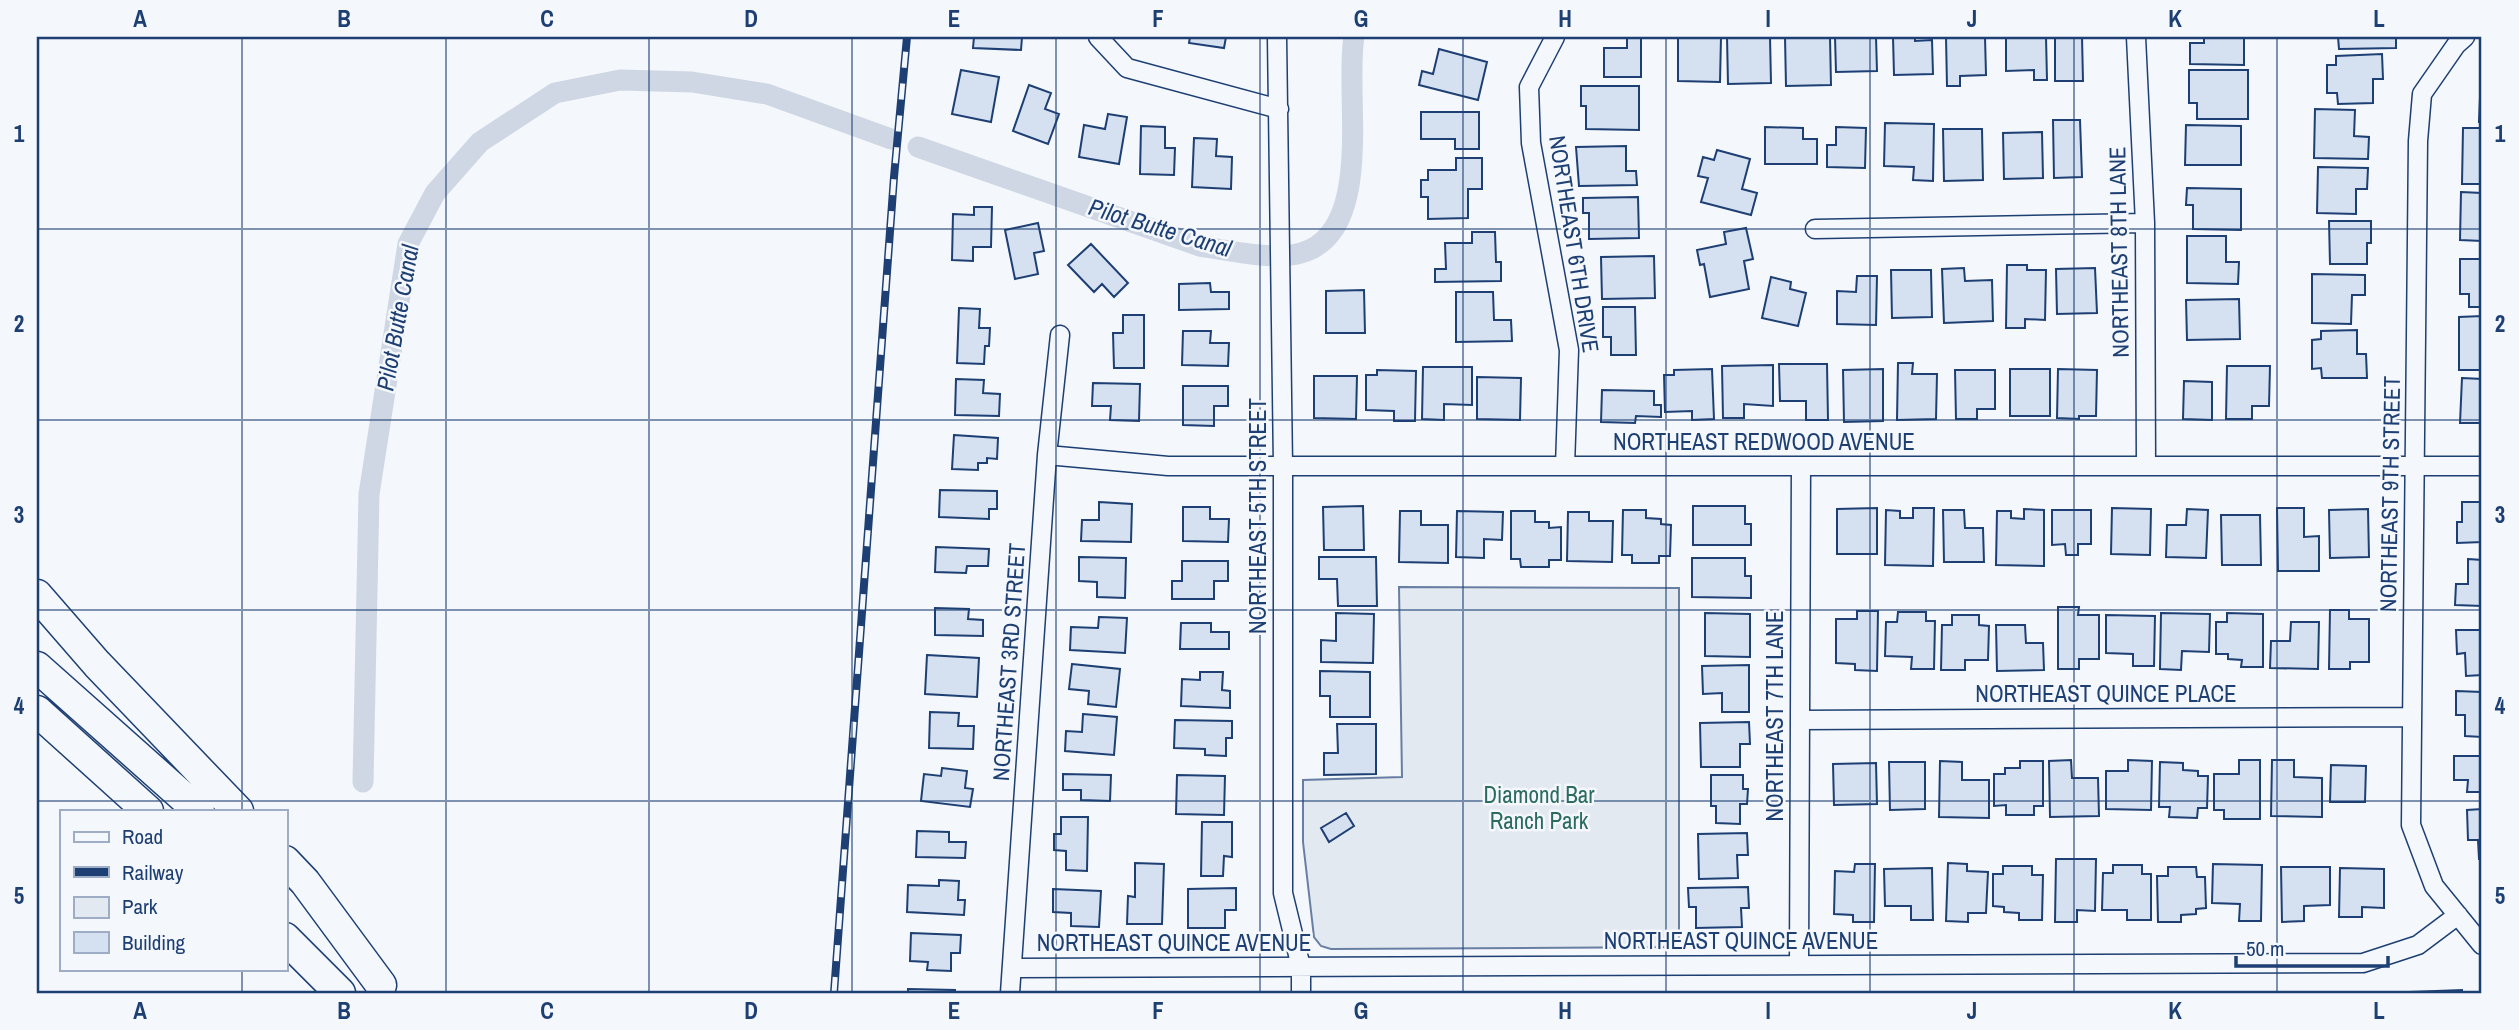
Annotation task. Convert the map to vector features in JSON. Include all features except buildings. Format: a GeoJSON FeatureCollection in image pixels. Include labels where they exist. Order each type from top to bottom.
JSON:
{"type":"FeatureCollection","features":[{"type":"Feature","properties":{"kind":"highway"},"geometry":{"type":"LineString","coordinates":[[37,596],[97,664],[237,810]]}},
{"type":"Feature","properties":{"kind":"highway"},"geometry":{"type":"LineString","coordinates":[[37,667],[198,810]]}},
{"type":"Feature","properties":{"kind":"highway"},"geometry":{"type":"LineString","coordinates":[[37,712],[147,810]]}},
{"type":"Feature","properties":{"kind":"highway"},"geometry":{"type":"LineString","coordinates":[[37,736],[138,810]]}},
{"type":"Feature","properties":{"kind":"highway"},"geometry":{"type":"LineString","coordinates":[[287,863],[305,882],[385,989]]}},
{"type":"Feature","properties":{"kind":"highway"},"geometry":{"type":"LineString","coordinates":[[287,890],[385,989]]}},
{"type":"Feature","properties":{"kind":"highway"},"geometry":{"type":"LineString","coordinates":[[287,940],[340,993]]}},
{"type":"Feature","properties":{"kind":"street"},"geometry":{"type":"LineString","coordinates":[[1098,37],[1127,68],[1279,109]]}},
{"type":"Feature","properties":{"kind":"street","name":"NORTHEAST 5TH STREET"},"geometry":{"type":"LineString","coordinates":[[1277,37],[1283,466],[1283,893],[1301,967],[1301,993]]}},
{"type":"Feature","properties":{"kind":"street","name":"NORTHEAST 6TH DRIVE"},"geometry":{"type":"LineString","coordinates":[[1555,37],[1529,87],[1531,143],[1569,350],[1565,466]]}},
{"type":"Feature","properties":{"kind":"street","name":"NORTHEAST 8TH LANE"},"geometry":{"type":"LineString","coordinates":[[2136,37],[2145,223],[2146,466]]}},
{"type":"Feature","properties":{"kind":"street","name":"NORTHEAST 9TH STREET"},"geometry":{"type":"LineString","coordinates":[[2465,37],[2456,45],[2423,94],[2418,141],[2411,825],[2434,886],[2482,945]]}},
{"type":"Feature","properties":{"kind":"street"},"geometry":{"type":"LineString","coordinates":[[1815,229],[2145,223]]}},
{"type":"Feature","properties":{"kind":"street","name":"NORTHEAST 3RD STREET"},"geometry":{"type":"LineString","coordinates":[[1010,993],[1047,455],[1060,335]]}},
{"type":"Feature","properties":{"kind":"street","name":"NORTHEAST REDWOOD AVENUE"},"geometry":{"type":"LineString","coordinates":[[1047,455],[1168,466],[2482,466]]}},
{"type":"Feature","properties":{"kind":"street","name":"NORTHEAST 7TH LANE"},"geometry":{"type":"LineString","coordinates":[[1799,965],[1801,466]]}},
{"type":"Feature","properties":{"kind":"street","name":"NORTHEAST QUINCE PLACE"},"geometry":{"type":"LineString","coordinates":[[1800,720],[2413,717]]}},
{"type":"Feature","properties":{"kind":"street","name":"NORTHEAST QUINCE AVENUE"},"geometry":{"type":"LineString","coordinates":[[1012,968],[2363,963],[2418,945],[2458,915]]}},
{"type":"Feature","properties":{"kind":"green space","name":"Diamond Bar Ranch Park"},"geometry":{"type":"Polygon","coordinates":[[[1399,587],[1679,588],[1679,947],[1331,949],[1321,946],[1314,937],[1303,842],[1303,780],[1402,777],[1399,587]]]}},
{"type":"Feature","properties":{"kind":"waterway","name":"Pilot Butte Canal"},"geometry":{"type":"LineString","coordinates":[[918,147],[1200,246],[1278,256],[1301,253],[1324,240],[1340,218],[1348,190],[1352,158],[1354,37]]}},
{"type":"Feature","properties":{"kind":"waterway","name":"Pilot Butte Canal"},"geometry":{"type":"LineString","coordinates":[[363,782],[369,494],[408,244],[435,193],[480,142],[555,93],[620,80],[692,82],[767,94],[891,139]]}},
{"type":"Feature","properties":{"kind":"railway"},"geometry":{"type":"LineString","coordinates":[[834,993],[894,177],[907,37]]}}]}
